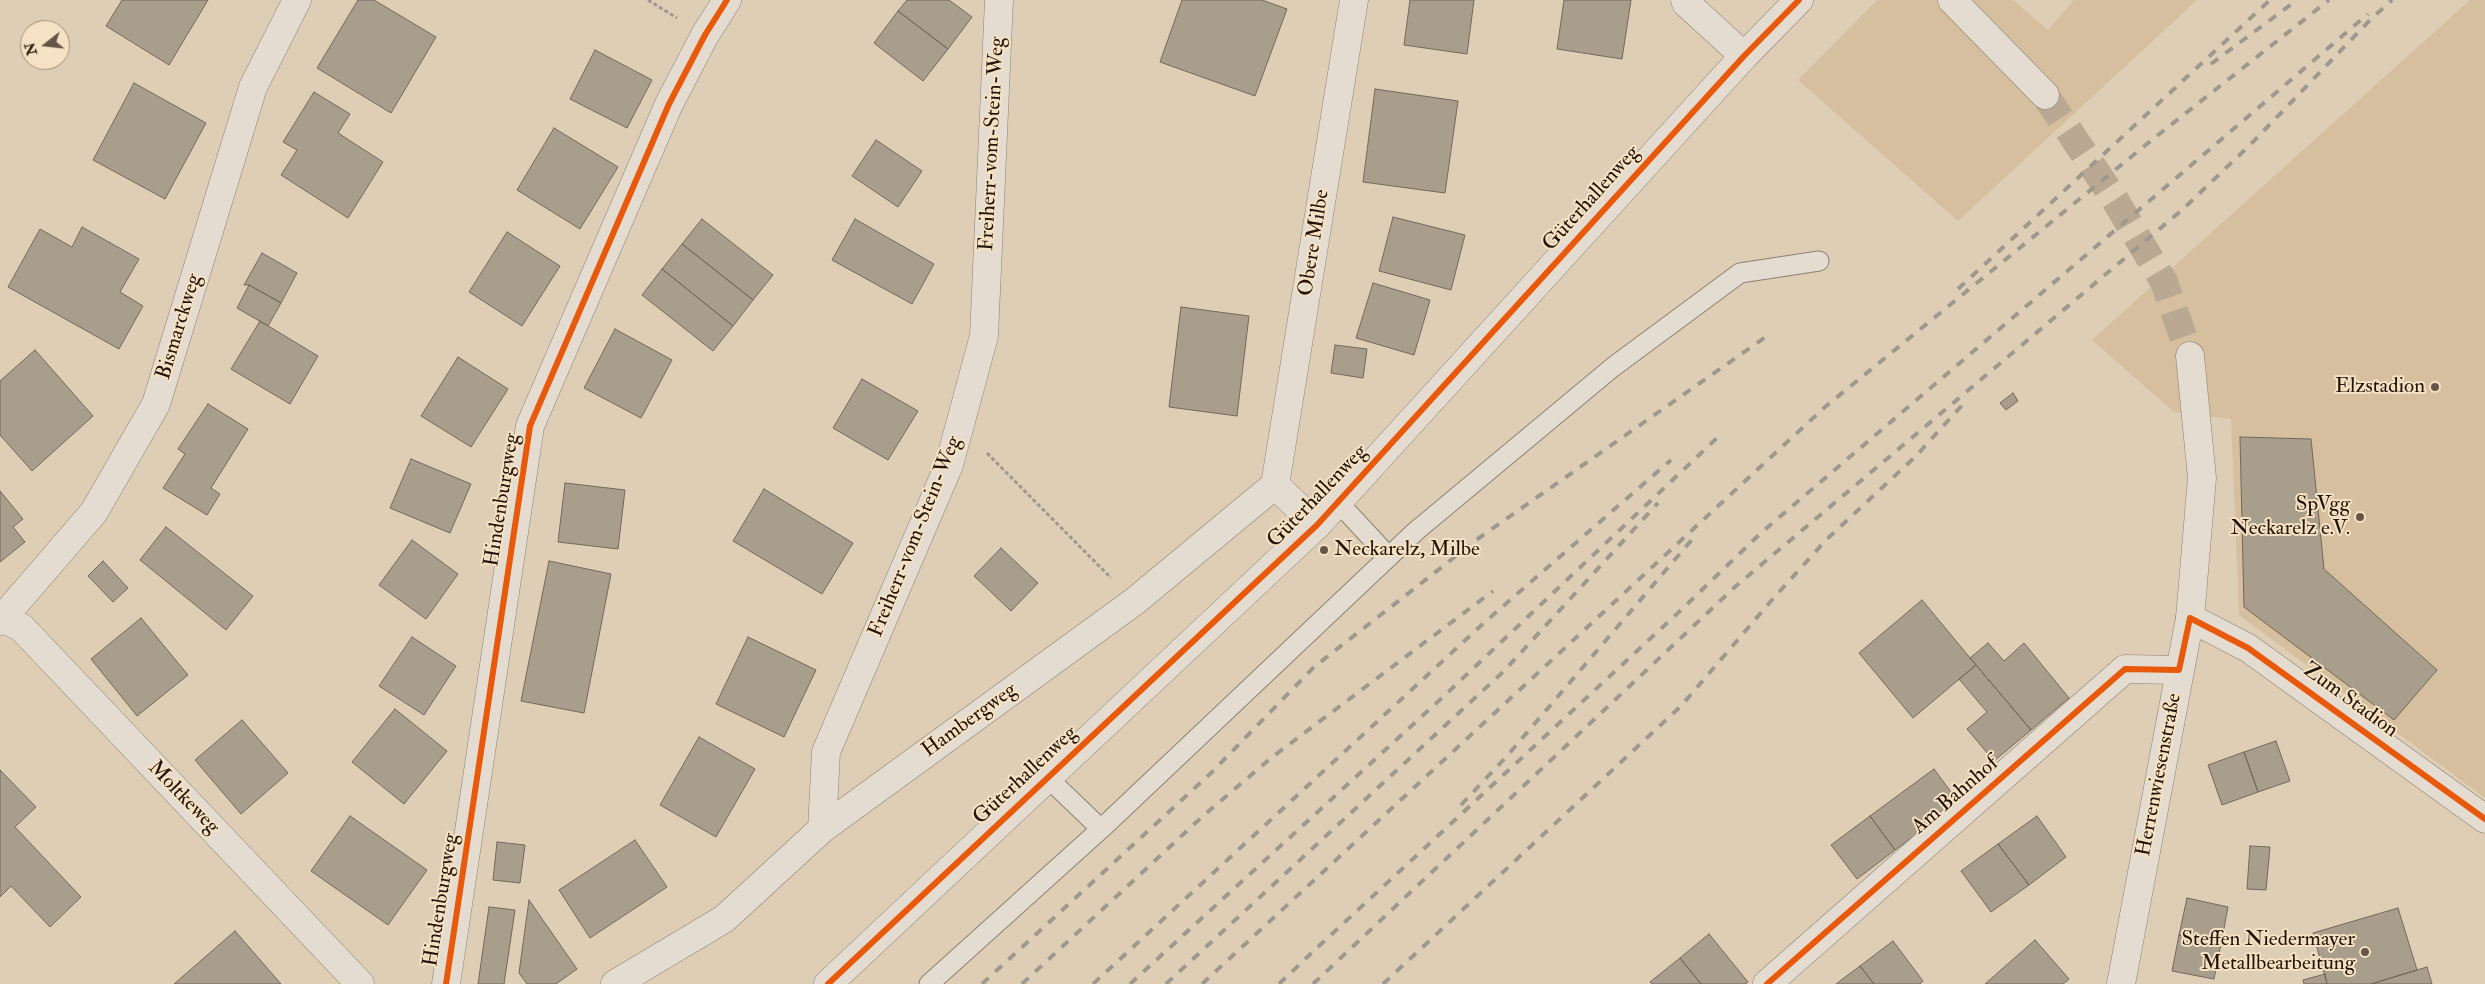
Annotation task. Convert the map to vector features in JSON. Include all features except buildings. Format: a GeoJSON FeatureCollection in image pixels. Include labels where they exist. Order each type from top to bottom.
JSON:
{"type":"FeatureCollection","features":[{"type":"Feature","properties":{"kind":"street","name":"Bismarckweg"},"geometry":{"type":"LineString","coordinates":[[1,619],[94,512],[156,404],[253,88],[298,0]]}},
{"type":"Feature","properties":{"kind":"street","name":"Hindenburgweg"},"geometry":{"type":"LineString","coordinates":[[446,984],[530,426],[669,104],[705,35],[727,0]]}},
{"type":"Feature","properties":{"kind":"street","name":"Freiherr-vom-Stein-Weg"},"geometry":{"type":"LineString","coordinates":[[822,829],[826,752],[949,465],[984,336],[999,0]]}},
{"type":"Feature","properties":{"kind":"street","name":"Obere Milbe"},"geometry":{"type":"LineString","coordinates":[[1275,485],[1354,0]]}},
{"type":"Feature","properties":{"kind":"street"},"geometry":{"type":"LineString","coordinates":[[1685,0],[1744,56]]}},
{"type":"Feature","properties":{"kind":"street","name":"Güterhallenweg"},"geometry":{"type":"LineString","coordinates":[[828,984],[1317,525],[1744,56],[1799,0]]}},
{"type":"Feature","properties":{"kind":"street"},"geometry":{"type":"LineString","coordinates":[[1952,0],[2045,94]]}},
{"type":"Feature","properties":{"kind":"street","name":"Herrenwiesenstraße"},"geometry":{"type":"LineString","coordinates":[[2121,984],[2190,618],[2202,478],[2190,356]]}},
{"type":"Feature","properties":{"kind":"street"},"geometry":{"type":"LineString","coordinates":[[1275,485],[1317,525]]}},
{"type":"Feature","properties":{"kind":"street","name":"Hambergweg"},"geometry":{"type":"LineString","coordinates":[[615,984],[724,919],[822,829],[1135,601],[1275,485]]}},
{"type":"Feature","properties":{"kind":"street","name":"Zum Stadion"},"geometry":{"type":"LineString","coordinates":[[2190,618],[2248,648],[2485,819]]}},
{"type":"Feature","properties":{"kind":"street","name":"Moltkeweg"},"geometry":{"type":"LineString","coordinates":[[1,619],[22,628],[360,984]]}},
{"type":"Feature","properties":{"kind":"street","name":"Am Bahnhof"},"geometry":{"type":"LineString","coordinates":[[1766,984],[2126,669],[2179,670]]}},
{"type":"Feature","properties":{"kind":"lane"},"geometry":{"type":"LineString","coordinates":[[929,984],[1101,829],[1416,531],[1613,367],[1740,273],[1819,261]]}},
{"type":"Feature","properties":{"kind":"lane"},"geometry":{"type":"LineString","coordinates":[[1338,502],[1389,557]]}},
{"type":"Feature","properties":{"kind":"lane"},"geometry":{"type":"LineString","coordinates":[[1048,778],[1101,829]]}},
{"type":"Feature","properties":{"kind":"path"},"geometry":{"type":"LineString","coordinates":[[960,425],[1135,601]]}},
{"type":"Feature","properties":{"kind":"shaded area"},"geometry":{"type":"Polygon","coordinates":[[[1877,0],[2013,0],[2048,30],[2074,0],[2197,0],[1958,221],[1798,80],[1877,0]]]}},
{"type":"Feature","properties":{"kind":"shaded area","name":"SpVgg Neckarelz e.V."},"geometry":{"type":"Polygon","coordinates":[[[2470,0],[2485,0],[2485,798],[2239,615],[2231,419],[2174,412],[2092,340],[2470,0]]]}},
{"type":"Feature","properties":{"kind":"tunnel"},"geometry":{"type":"LineString","coordinates":[[2045,95],[2115,200],[2164,282],[2190,356]]}},
{"type":"Feature","properties":{"kind":"railway"},"geometry":{"type":"LineString","coordinates":[[1958,289],[2270,0]]}},
{"type":"Feature","properties":{"kind":"railway"},"geometry":{"type":"LineString","coordinates":[[2211,64],[2297,0]]}},
{"type":"Feature","properties":{"kind":"railway"},"geometry":{"type":"LineString","coordinates":[[1202,984],[1825,407],[2153,139],[2329,0]]}},
{"type":"Feature","properties":{"kind":"railway"},"geometry":{"type":"LineString","coordinates":[[1313,984],[1736,586],[2182,210],[2251,144],[2371,19],[2392,0]]}},
{"type":"Feature","properties":{"kind":"railway"},"geometry":{"type":"LineString","coordinates":[[1318,947],[1680,611],[1762,532],[2368,14]]}},
{"type":"Feature","properties":{"kind":"railway"},"geometry":{"type":"LineString","coordinates":[[982,984],[1211,773],[1314,667],[1479,538],[1767,336]]}},
{"type":"Feature","properties":{"kind":"railway"},"geometry":{"type":"LineString","coordinates":[[1383,984],[1681,706],[1826,540],[1915,457],[1966,401]]}},
{"type":"Feature","properties":{"kind":"railway"},"geometry":{"type":"LineString","coordinates":[[1130,984],[1444,696],[1717,438]]}},
{"type":"Feature","properties":{"kind":"railway"},"geometry":{"type":"LineString","coordinates":[[1093,984],[1486,621],[1671,460]]}},
{"type":"Feature","properties":{"kind":"railway"},"geometry":{"type":"LineString","coordinates":[[1166,984],[1504,671],[1658,503]]}},
{"type":"Feature","properties":{"kind":"railway"},"geometry":{"type":"LineString","coordinates":[[1461,805],[1507,756],[1695,536]]}},
{"type":"Feature","properties":{"kind":"railway"},"geometry":{"type":"LineString","coordinates":[[1022,984],[1203,816],[1271,758],[1493,591]]}},
{"type":"Feature","properties":{"kind":"railway"},"geometry":{"type":"LineString","coordinates":[[1279,984],[1322,943]]}},
{"type":"Feature","properties":{"kind":"cycle path"},"geometry":{"type":"LineString","coordinates":[[446,984],[530,426],[669,104],[705,35],[727,0]]}},
{"type":"Feature","properties":{"kind":"cycle path"},"geometry":{"type":"LineString","coordinates":[[828,984],[1317,525],[1744,56],[1799,0]]}},
{"type":"Feature","properties":{"kind":"cycle path"},"geometry":{"type":"LineString","coordinates":[[1767,984],[2125,669],[2179,670],[2190,618],[2248,648],[2485,819]]}},
{"type":"Feature","properties":{"kind":"place","name":"Elzstadion"},"geometry":{"type":"Point","coordinates":[2435,387]}},
{"type":"Feature","properties":{"kind":"place","name":"SpVgg Neckarelz e.V."},"geometry":{"type":"Point","coordinates":[2360,517]}},
{"type":"Feature","properties":{"kind":"place","name":"Neckarelz, Milbe"},"geometry":{"type":"Point","coordinates":[1324,550]}},
{"type":"Feature","properties":{"kind":"place","name":"Steffen Niedermayer Metallbearbeitung"},"geometry":{"type":"Point","coordinates":[2365,952]}}]}
